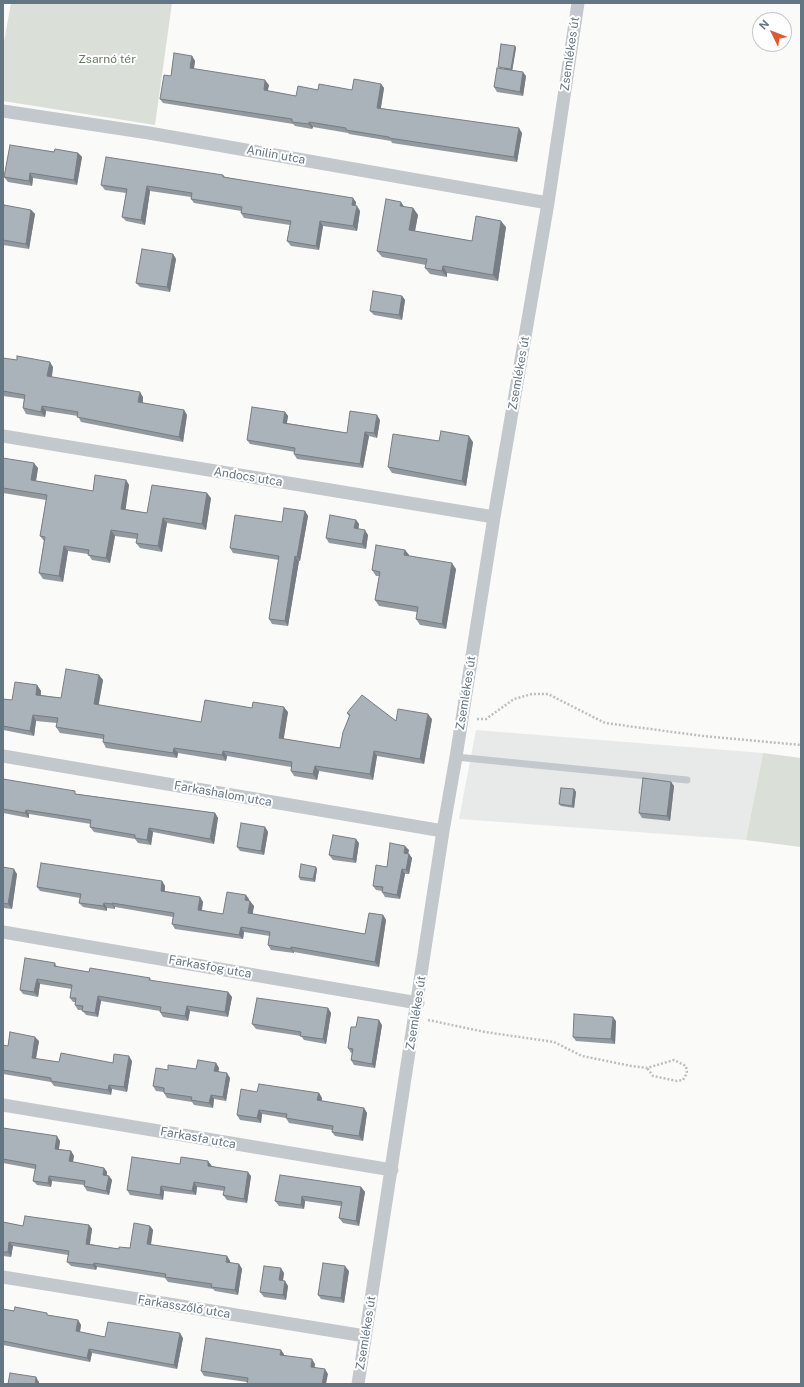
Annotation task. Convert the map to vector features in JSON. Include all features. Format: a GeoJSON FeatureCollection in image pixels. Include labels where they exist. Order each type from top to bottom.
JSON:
{"type":"FeatureCollection","features":[{"type":"Feature","properties":{"kind":"street","name":"Zsemlékes út"},"geometry":{"type":"LineString","coordinates":[[358,1384],[418,1003],[443,832],[494,517],[548,203],[578,3]]}},
{"type":"Feature","properties":{"kind":"street","name":"Anilin utca"},"geometry":{"type":"LineString","coordinates":[[3,111],[149,133],[548,203]]}},
{"type":"Feature","properties":{"kind":"street","name":"Andocs utca"},"geometry":{"type":"LineString","coordinates":[[3,436],[494,517]]}},
{"type":"Feature","properties":{"kind":"street","name":"Farkashalom utca"},"geometry":{"type":"LineString","coordinates":[[3,756],[443,832]]}},
{"type":"Feature","properties":{"kind":"street","name":"Farkasfog utca"},"geometry":{"type":"LineString","coordinates":[[3,932],[418,1003]]}},
{"type":"Feature","properties":{"kind":"street","name":"Farkasfa utca"},"geometry":{"type":"LineString","coordinates":[[3,1105],[392,1170]]}},
{"type":"Feature","properties":{"kind":"street","name":"Farkasszőlő utca"},"geometry":{"type":"LineString","coordinates":[[3,1277],[365,1336]]}},
{"type":"Feature","properties":{"kind":"lane"},"geometry":{"type":"LineString","coordinates":[[456,757],[687,780]]}},
{"type":"Feature","properties":{"kind":"path"},"geometry":{"type":"LineString","coordinates":[[462,719],[486,719],[514,699],[532,694],[548,694],[585,715],[605,723],[703,736],[801,745]]}},
{"type":"Feature","properties":{"kind":"path"},"geometry":{"type":"LineString","coordinates":[[431,1020],[485,1032],[554,1042],[582,1056],[647,1068],[674,1060],[686,1066],[687,1073],[683,1080],[677,1081],[653,1076],[647,1068]]}},
{"type":"Feature","properties":{"kind":"shaded area"},"geometry":{"type":"Polygon","coordinates":[[[476,730],[763,753],[746,840],[459,819],[476,730]]]}},
{"type":"Feature","properties":{"kind":"green space","name":"Zsarnó tér"},"geometry":{"type":"Polygon","coordinates":[[[11,3],[172,3],[155,125],[3,101],[3,47],[11,3]]]}},
{"type":"Feature","properties":{"kind":"green space"},"geometry":{"type":"Polygon","coordinates":[[[763,753],[801,758],[801,847],[746,840],[763,753]]]}},
{"type":"Feature","properties":{"kind":"building"},"geometry":{"type":"Polygon","coordinates":[[[501,44],[515,46],[511,69],[498,67],[501,44]]]}},
{"type":"Feature","properties":{"kind":"building"},"geometry":{"type":"Polygon","coordinates":[[[174,53],[192,56],[190,68],[265,80],[264,90],[296,96],[298,86],[318,90],[319,84],[352,90],[354,79],[381,84],[377,108],[519,128],[514,157],[389,138],[346,130],[346,128],[309,122],[309,124],[292,122],[292,119],[160,99],[164,75],[171,76],[174,53]]]}},
{"type":"Feature","properties":{"kind":"building"},"geometry":{"type":"Polygon","coordinates":[[[497,68],[523,72],[520,92],[494,87],[497,68]]]}},
{"type":"Feature","properties":{"kind":"building"},"geometry":{"type":"Polygon","coordinates":[[[10,145],[54,152],[55,149],[78,153],[74,180],[30,173],[29,181],[4,177],[10,145]]]}},
{"type":"Feature","properties":{"kind":"building"},"geometry":{"type":"Polygon","coordinates":[[[106,157],[223,175],[223,177],[353,198],[352,205],[357,206],[353,226],[320,221],[316,246],[287,241],[291,221],[241,213],[242,207],[191,199],[192,193],[147,186],[141,220],[122,217],[127,189],[101,185],[106,157]]]}},
{"type":"Feature","properties":{"kind":"building"},"geometry":{"type":"Polygon","coordinates":[[[386,199],[401,202],[400,206],[413,208],[409,230],[472,241],[476,216],[501,221],[493,275],[443,266],[442,271],[425,268],[427,259],[377,251],[386,199]]]}},
{"type":"Feature","properties":{"kind":"building"},"geometry":{"type":"Polygon","coordinates":[[[4,205],[31,210],[26,244],[3,240],[4,205]]]}},
{"type":"Feature","properties":{"kind":"building"},"geometry":{"type":"Polygon","coordinates":[[[142,249],[173,254],[167,287],[136,283],[142,249]]]}},
{"type":"Feature","properties":{"kind":"building"},"geometry":{"type":"Polygon","coordinates":[[[373,291],[402,296],[399,315],[370,311],[373,291]]]}},
{"type":"Feature","properties":{"kind":"building"},"geometry":{"type":"Polygon","coordinates":[[[17,356],[50,362],[47,376],[140,392],[138,402],[184,410],[179,437],[77,417],[78,412],[42,406],[41,412],[23,408],[25,395],[3,391],[3,358],[17,360],[17,356]]]}},
{"type":"Feature","properties":{"kind":"building"},"geometry":{"type":"Polygon","coordinates":[[[252,407],[285,412],[283,423],[347,433],[350,411],[377,415],[374,433],[365,432],[360,464],[294,454],[295,448],[247,440],[252,407]]]}},
{"type":"Feature","properties":{"kind":"building"},"geometry":{"type":"Polygon","coordinates":[[[441,431],[469,436],[462,481],[388,467],[393,434],[439,441],[441,431]]]}},
{"type":"Feature","properties":{"kind":"building"},"geometry":{"type":"Polygon","coordinates":[[[3,458],[34,463],[31,480],[93,491],[95,475],[126,480],[121,509],[147,513],[152,485],[207,493],[202,524],[163,518],[158,546],[136,543],[138,534],[111,530],[106,558],[88,555],[89,550],[64,546],[59,576],[39,573],[45,537],[40,536],[47,495],[3,488],[3,458]]]}},
{"type":"Feature","properties":{"kind":"building"},"geometry":{"type":"Polygon","coordinates":[[[284,508],[305,511],[297,557],[295,556],[285,621],[269,619],[279,556],[230,548],[235,515],[282,522],[284,508]]]}},
{"type":"Feature","properties":{"kind":"building"},"geometry":{"type":"Polygon","coordinates":[[[330,515],[356,520],[354,528],[365,530],[362,544],[326,538],[330,515]]]}},
{"type":"Feature","properties":{"kind":"building"},"geometry":{"type":"Polygon","coordinates":[[[376,545],[405,550],[404,555],[452,563],[442,624],[416,619],[418,607],[375,600],[380,572],[372,570],[376,545]]]}},
{"type":"Feature","properties":{"kind":"building"},"geometry":{"type":"Polygon","coordinates":[[[66,669],[99,675],[94,704],[201,722],[205,700],[252,708],[253,702],[284,707],[279,738],[340,748],[343,732],[350,715],[347,713],[362,695],[396,721],[398,709],[428,714],[420,759],[374,751],[370,774],[315,766],[313,774],[291,771],[292,762],[223,751],[222,755],[174,748],[173,753],[103,742],[104,735],[56,727],[58,718],[33,715],[30,731],[3,726],[3,699],[12,700],[15,682],[37,685],[36,695],[61,698],[66,669]]]}},
{"type":"Feature","properties":{"kind":"building"},"geometry":{"type":"Polygon","coordinates":[[[643,778],[671,782],[667,816],[639,813],[643,778]]]}},
{"type":"Feature","properties":{"kind":"building"},"geometry":{"type":"Polygon","coordinates":[[[3,779],[75,791],[75,794],[215,813],[210,839],[149,828],[147,840],[135,838],[135,835],[90,827],[91,820],[26,810],[25,813],[3,809],[3,779]]]}},
{"type":"Feature","properties":{"kind":"building"},"geometry":{"type":"Polygon","coordinates":[[[561,788],[574,789],[572,806],[559,804],[561,788]]]}},
{"type":"Feature","properties":{"kind":"building"},"geometry":{"type":"Polygon","coordinates":[[[241,823],[265,827],[261,851],[237,847],[241,823]]]}},
{"type":"Feature","properties":{"kind":"building"},"geometry":{"type":"Polygon","coordinates":[[[333,835],[356,839],[353,859],[329,855],[333,835]]]}},
{"type":"Feature","properties":{"kind":"building"},"geometry":{"type":"Polygon","coordinates":[[[390,843],[405,846],[404,853],[409,854],[406,870],[402,869],[397,895],[382,892],[383,887],[373,886],[376,865],[387,867],[390,843]]]}},
{"type":"Feature","properties":{"kind":"building"},"geometry":{"type":"Polygon","coordinates":[[[41,863],[162,881],[161,891],[200,897],[198,910],[223,914],[227,892],[246,895],[245,900],[250,901],[248,913],[365,934],[369,913],[383,915],[375,962],[291,947],[291,949],[268,945],[270,932],[241,927],[239,935],[172,924],[174,913],[112,903],[104,903],[103,906],[79,903],[81,894],[37,887],[41,863]]]}},
{"type":"Feature","properties":{"kind":"building"},"geometry":{"type":"Polygon","coordinates":[[[301,864],[316,867],[313,879],[299,877],[301,864]]]}},
{"type":"Feature","properties":{"kind":"building"},"geometry":{"type":"Polygon","coordinates":[[[3,867],[14,869],[8,904],[3,903],[3,867]]]}},
{"type":"Feature","properties":{"kind":"building"},"geometry":{"type":"Polygon","coordinates":[[[25,958],[55,963],[54,966],[89,972],[90,968],[150,978],[149,980],[228,992],[225,1012],[187,1006],[185,1016],[160,1012],[161,1007],[98,996],[95,1013],[82,1011],[83,1006],[75,1005],[76,998],[70,998],[72,985],[37,979],[34,992],[20,990],[25,958]]]}},
{"type":"Feature","properties":{"kind":"building"},"geometry":{"type":"Polygon","coordinates":[[[257,998],[328,1008],[323,1039],[300,1036],[301,1032],[252,1024],[257,998]]]}},
{"type":"Feature","properties":{"kind":"building"},"geometry":{"type":"Polygon","coordinates":[[[574,1014],[613,1017],[611,1039],[573,1037],[574,1014]]]}},
{"type":"Feature","properties":{"kind":"building"},"geometry":{"type":"Polygon","coordinates":[[[358,1017],[379,1020],[372,1064],[351,1060],[353,1049],[348,1048],[351,1027],[356,1027],[358,1017]]]}},
{"type":"Feature","properties":{"kind":"building"},"geometry":{"type":"Polygon","coordinates":[[[10,1032],[35,1037],[32,1058],[59,1062],[61,1053],[113,1063],[114,1054],[129,1056],[124,1087],[109,1085],[108,1090],[51,1081],[51,1078],[3,1070],[3,1045],[8,1046],[10,1032]]]}},
{"type":"Feature","properties":{"kind":"building"},"geometry":{"type":"Polygon","coordinates":[[[198,1060],[216,1063],[214,1071],[227,1073],[223,1097],[211,1095],[209,1103],[191,1100],[192,1097],[164,1093],[164,1088],[153,1086],[156,1068],[168,1070],[168,1065],[196,1069],[198,1060]]]}},
{"type":"Feature","properties":{"kind":"building"},"geometry":{"type":"Polygon","coordinates":[[[259,1084],[319,1093],[317,1100],[364,1108],[359,1136],[332,1132],[333,1126],[286,1118],[287,1114],[259,1110],[257,1118],[237,1115],[241,1089],[257,1092],[259,1084]]]}},
{"type":"Feature","properties":{"kind":"building"},"geometry":{"type":"Polygon","coordinates":[[[3,1128],[57,1136],[55,1149],[71,1151],[69,1161],[104,1168],[103,1175],[109,1176],[106,1191],[84,1186],[85,1181],[49,1176],[48,1183],[33,1181],[36,1165],[3,1159],[3,1128]]]}},
{"type":"Feature","properties":{"kind":"building"},"geometry":{"type":"Polygon","coordinates":[[[132,1157],[180,1164],[181,1157],[208,1161],[208,1166],[248,1172],[244,1199],[223,1195],[225,1187],[194,1182],[192,1191],[161,1186],[160,1195],[127,1190],[132,1157]]]}},
{"type":"Feature","properties":{"kind":"building"},"geometry":{"type":"Polygon","coordinates":[[[280,1175],[361,1187],[356,1221],[339,1218],[342,1202],[302,1196],[301,1205],[275,1201],[280,1175]]]}},
{"type":"Feature","properties":{"kind":"building"},"geometry":{"type":"Polygon","coordinates":[[[25,1216],[89,1225],[86,1244],[119,1249],[119,1247],[130,1248],[134,1223],[150,1226],[147,1244],[227,1256],[226,1262],[239,1264],[235,1290],[211,1287],[212,1284],[165,1277],[166,1274],[94,1263],[93,1265],[67,1262],[69,1251],[9,1242],[8,1252],[3,1252],[3,1222],[23,1226],[25,1216]]]}},
{"type":"Feature","properties":{"kind":"building"},"geometry":{"type":"Polygon","coordinates":[[[323,1263],[345,1266],[341,1298],[318,1295],[323,1263]]]}},
{"type":"Feature","properties":{"kind":"building"},"geometry":{"type":"Polygon","coordinates":[[[264,1266],[281,1268],[279,1280],[285,1281],[283,1295],[260,1292],[264,1266]]]}},
{"type":"Feature","properties":{"kind":"building"},"geometry":{"type":"Polygon","coordinates":[[[15,1307],[47,1313],[47,1315],[78,1320],[76,1331],[105,1337],[108,1322],[180,1333],[174,1365],[89,1349],[87,1358],[3,1341],[3,1309],[14,1311],[15,1307]]]}},
{"type":"Feature","properties":{"kind":"building"},"geometry":{"type":"Polygon","coordinates":[[[206,1338],[281,1350],[280,1355],[312,1359],[311,1367],[325,1369],[322,1384],[247,1384],[248,1378],[201,1371],[206,1338]]]}},
{"type":"Feature","properties":{"kind":"building"},"geometry":{"type":"Polygon","coordinates":[[[10,1373],[36,1377],[35,1384],[8,1384],[10,1373]]]}}]}
